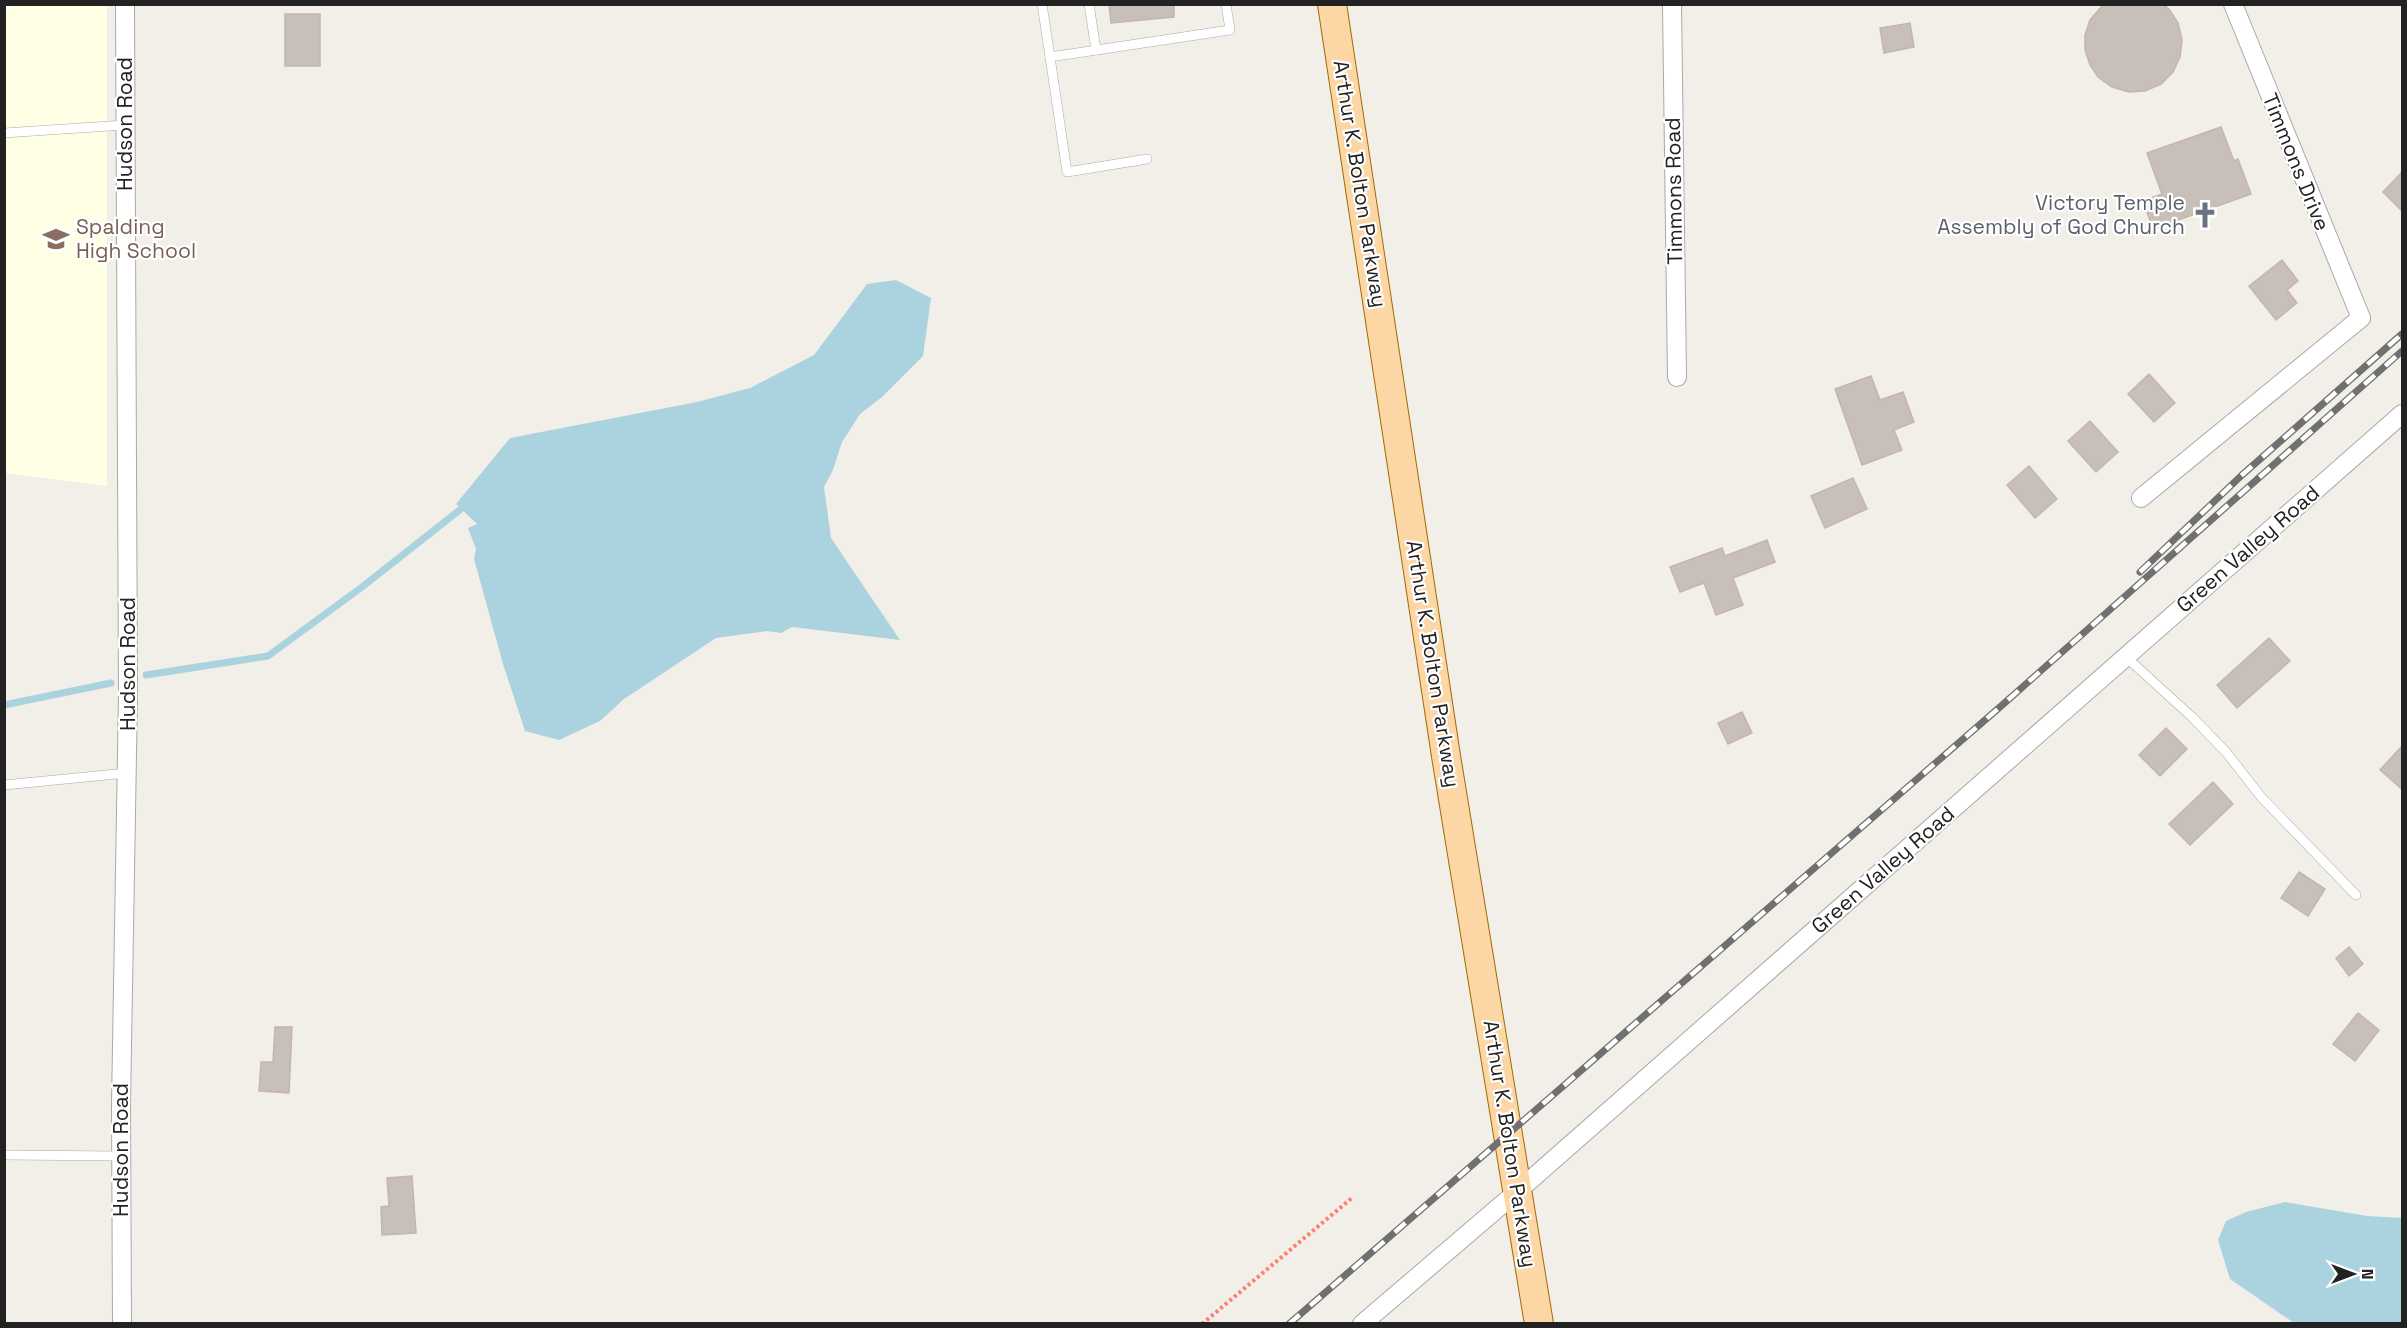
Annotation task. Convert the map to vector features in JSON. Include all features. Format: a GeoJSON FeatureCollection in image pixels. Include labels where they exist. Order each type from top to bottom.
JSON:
{"type":"FeatureCollection","features":[{"type":"Feature","properties":{"kind":"main road","name":"Arthur K. Bolton Parkway"},"geometry":{"type":"LineString","coordinates":[[1332,4],[1448,768],[1539,1323]]}},
{"type":"Feature","properties":{"kind":"street","name":"Hudson Road"},"geometry":{"type":"LineString","coordinates":[[122,1323],[121,1156],[127,773],[125,4]]}},
{"type":"Feature","properties":{"kind":"street","name":"Timmons Road"},"geometry":{"type":"LineString","coordinates":[[1672,4],[1677,377]]}},
{"type":"Feature","properties":{"kind":"street","name":"Timmons Drive"},"geometry":{"type":"LineString","coordinates":[[2141,498],[2361,318],[2233,4]]}},
{"type":"Feature","properties":{"kind":"street","name":"Green Valley Road"},"geometry":{"type":"LineString","coordinates":[[1362,1323],[1519,1190],[2403,414]]}},
{"type":"Feature","properties":{"kind":"lane"},"geometry":{"type":"LineString","coordinates":[[1042,4],[1067,172],[1147,159]]}},
{"type":"Feature","properties":{"kind":"lane"},"geometry":{"type":"LineString","coordinates":[[1089,4],[1096,50]]}},
{"type":"Feature","properties":{"kind":"lane"},"geometry":{"type":"LineString","coordinates":[[1050,57],[1230,30],[1226,4]]}},
{"type":"Feature","properties":{"kind":"lane"},"geometry":{"type":"LineString","coordinates":[[4,133],[124,125]]}},
{"type":"Feature","properties":{"kind":"lane"},"geometry":{"type":"LineString","coordinates":[[2126,657],[2192,717],[2226,753],[2262,798],[2356,895]]}},
{"type":"Feature","properties":{"kind":"lane"},"geometry":{"type":"LineString","coordinates":[[4,785],[127,773]]}},
{"type":"Feature","properties":{"kind":"lane"},"geometry":{"type":"LineString","coordinates":[[4,1155],[121,1156]]}},
{"type":"Feature","properties":{"kind":"path"},"geometry":{"type":"LineString","coordinates":[[1202,1323],[1353,1197]]}},
{"type":"Feature","properties":{"kind":"shaded area","name":"Spalding High School"},"geometry":{"type":"Polygon","coordinates":[[[5,5],[107,5],[107,486],[5,473],[5,5]]]}},
{"type":"Feature","properties":{"kind":"water"},"geometry":{"type":"Polygon","coordinates":[[[896,280],[931,298],[923,356],[882,397],[860,414],[842,442],[833,470],[824,487],[831,538],[900,640],[792,627],[781,633],[767,631],[716,638],[624,699],[600,721],[559,740],[525,731],[503,664],[474,559],[476,549],[468,528],[477,524],[456,504],[510,438],[697,402],[750,388],[814,355],[867,284],[896,280]]]}},
{"type":"Feature","properties":{"kind":"water"},"geometry":{"type":"Polygon","coordinates":[[[2285,1202],[2367,1216],[2402,1218],[2402,1323],[2294,1323],[2230,1279],[2218,1240],[2226,1221],[2246,1212],[2285,1202]]]}},
{"type":"Feature","properties":{"kind":"building"},"geometry":{"type":"Polygon","coordinates":[[[1109,4],[1174,4],[1174,17],[1111,23],[1109,4]]]}},
{"type":"Feature","properties":{"kind":"building"},"geometry":{"type":"Polygon","coordinates":[[[2104,4],[2162,4],[2169,9],[2178,23],[2182,40],[2180,57],[2173,72],[2161,84],[2145,91],[2129,92],[2112,87],[2098,77],[2090,65],[2085,50],[2085,35],[2090,20],[2104,4]]]}},
{"type":"Feature","properties":{"kind":"building"},"geometry":{"type":"Polygon","coordinates":[[[285,14],[320,14],[320,66],[285,66],[285,14]]]}},
{"type":"Feature","properties":{"kind":"building"},"geometry":{"type":"Polygon","coordinates":[[[1910,23],[1914,47],[1884,53],[1880,28],[1910,23]]]}},
{"type":"Feature","properties":{"kind":"building"},"geometry":{"type":"Polygon","coordinates":[[[2221,127],[2234,161],[2238,159],[2251,194],[2153,229],[2143,201],[2162,194],[2147,153],[2221,127]]]}},
{"type":"Feature","properties":{"kind":"building"},"geometry":{"type":"Polygon","coordinates":[[[2403,171],[2403,212],[2383,192],[2403,171]]]}},
{"type":"Feature","properties":{"kind":"building"},"geometry":{"type":"Polygon","coordinates":[[[2282,260],[2298,281],[2287,290],[2297,303],[2276,320],[2249,286],[2282,260]]]}},
{"type":"Feature","properties":{"kind":"building"},"geometry":{"type":"Polygon","coordinates":[[[2149,374],[2175,403],[2154,422],[2128,394],[2149,374]]]}},
{"type":"Feature","properties":{"kind":"building"},"geometry":{"type":"Polygon","coordinates":[[[1871,376],[1880,400],[1903,392],[1914,422],[1894,430],[1902,450],[1862,465],[1835,389],[1871,376]]]}},
{"type":"Feature","properties":{"kind":"building"},"geometry":{"type":"Polygon","coordinates":[[[2090,421],[2118,452],[2096,472],[2068,441],[2090,421]]]}},
{"type":"Feature","properties":{"kind":"building"},"geometry":{"type":"Polygon","coordinates":[[[2029,466],[2057,499],[2035,518],[2007,485],[2029,466]]]}},
{"type":"Feature","properties":{"kind":"building"},"geometry":{"type":"Polygon","coordinates":[[[1853,478],[1867,509],[1825,528],[1811,496],[1853,478]]]}},
{"type":"Feature","properties":{"kind":"building"},"geometry":{"type":"Polygon","coordinates":[[[1767,540],[1775,562],[1733,578],[1743,605],[1716,615],[1704,583],[1680,592],[1670,567],[1722,548],[1725,556],[1767,540]]]}},
{"type":"Feature","properties":{"kind":"building"},"geometry":{"type":"Polygon","coordinates":[[[2269,638],[2290,661],[2237,708],[2217,685],[2269,638]]]}},
{"type":"Feature","properties":{"kind":"building"},"geometry":{"type":"Polygon","coordinates":[[[1742,712],[1752,733],[1728,744],[1718,723],[1742,712]]]}},
{"type":"Feature","properties":{"kind":"building"},"geometry":{"type":"Polygon","coordinates":[[[2166,728],[2187,749],[2160,776],[2139,755],[2166,728]]]}},
{"type":"Feature","properties":{"kind":"building"},"geometry":{"type":"Polygon","coordinates":[[[2403,745],[2403,790],[2380,770],[2403,745]]]}},
{"type":"Feature","properties":{"kind":"building"},"geometry":{"type":"Polygon","coordinates":[[[2213,782],[2233,804],[2190,845],[2169,824],[2213,782]]]}},
{"type":"Feature","properties":{"kind":"building"},"geometry":{"type":"Polygon","coordinates":[[[2299,872],[2325,889],[2308,916],[2281,898],[2299,872]]]}},
{"type":"Feature","properties":{"kind":"building"},"geometry":{"type":"Polygon","coordinates":[[[2349,947],[2363,964],[2349,976],[2336,958],[2349,947]]]}},
{"type":"Feature","properties":{"kind":"building"},"geometry":{"type":"Polygon","coordinates":[[[2358,1013],[2379,1030],[2355,1061],[2333,1044],[2358,1013]]]}},
{"type":"Feature","properties":{"kind":"building"},"geometry":{"type":"Polygon","coordinates":[[[275,1027],[292,1027],[289,1093],[259,1091],[261,1062],[273,1062],[275,1027]]]}},
{"type":"Feature","properties":{"kind":"building"},"geometry":{"type":"Polygon","coordinates":[[[412,1176],[416,1233],[382,1235],[381,1207],[389,1206],[387,1178],[412,1176]]]}},
{"type":"Feature","properties":{"kind":"waterway"},"geometry":{"type":"LineString","coordinates":[[146,675],[268,656],[362,587],[461,509]]}},
{"type":"Feature","properties":{"kind":"waterway"},"geometry":{"type":"LineString","coordinates":[[4,705],[111,683]]}},
{"type":"Feature","properties":{"kind":"railway"},"geometry":{"type":"LineString","coordinates":[[2140,572],[2242,475],[2402,334]]}},
{"type":"Feature","properties":{"kind":"railway"},"geometry":{"type":"LineString","coordinates":[[1289,1324],[2000,707],[2402,351]]}},
{"type":"Feature","properties":{"kind":"place","name":"Victory Temple Assembly of God Church"},"geometry":{"type":"Point","coordinates":[2205,215]}},
{"type":"Feature","properties":{"kind":"place","name":"Spalding High School"},"geometry":{"type":"Point","coordinates":[56,239]}}]}
